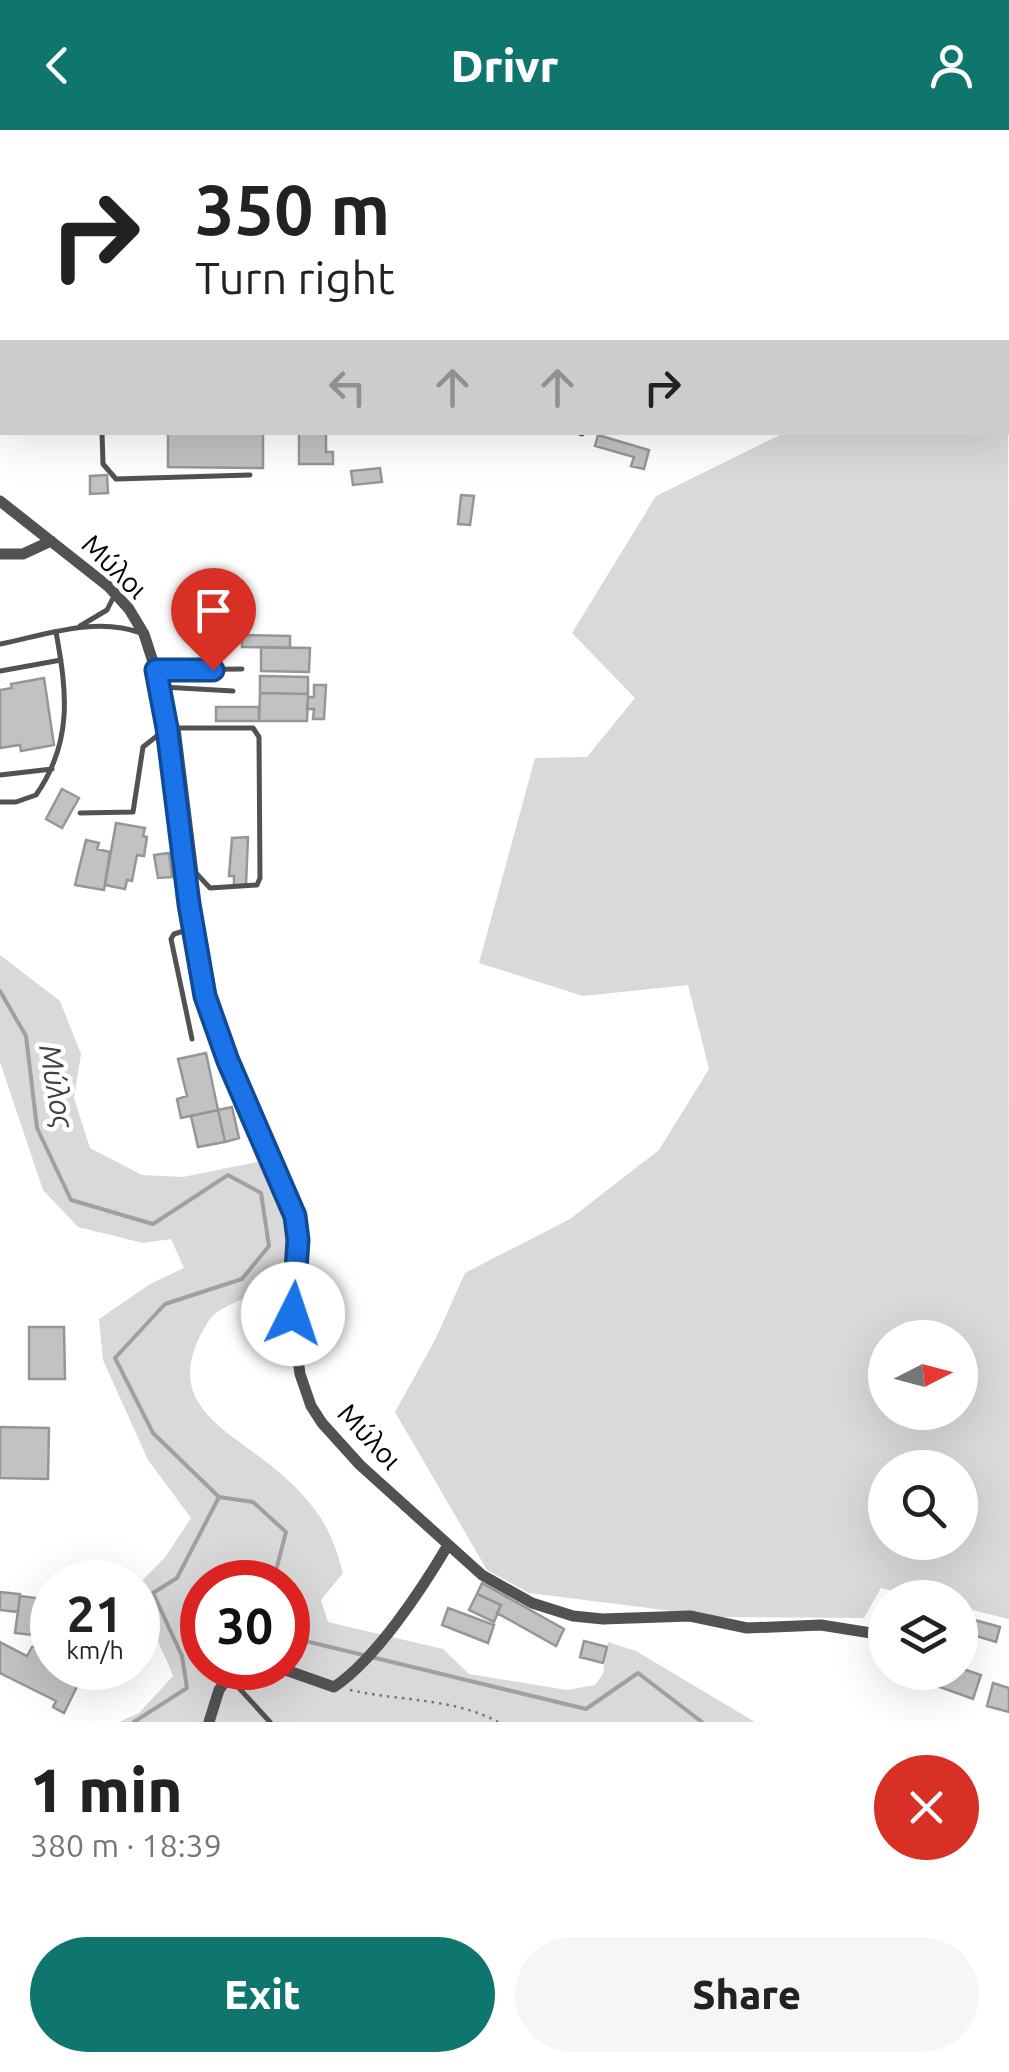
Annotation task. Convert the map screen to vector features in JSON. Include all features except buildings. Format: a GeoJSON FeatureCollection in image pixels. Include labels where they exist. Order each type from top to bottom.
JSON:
{"type":"FeatureCollection","features":[{"type":"Feature","properties":{"kind":"street","name":"Μύλοι"},"geometry":{"type":"LineString","coordinates":[[0,501],[115,593],[144,634],[172,728],[202,985],[295,1216],[298,1240],[294,1328],[306,1395],[315,1414],[338,1442],[448,1546],[492,1582],[532,1603],[562,1614],[603,1620],[690,1616],[746,1628],[821,1625],[868,1633]]}},
{"type":"Feature","properties":{"kind":"street"},"geometry":{"type":"LineString","coordinates":[[0,554],[23,554],[51,542]]}},
{"type":"Feature","properties":{"kind":"street"},"geometry":{"type":"LineString","coordinates":[[310,1679],[334,1687],[357,1668],[426,1582],[448,1546]]}},
{"type":"Feature","properties":{"kind":"street"},"geometry":{"type":"LineString","coordinates":[[209,1722],[219,1690]]}},
{"type":"Feature","properties":{"kind":"lane"},"geometry":{"type":"LineString","coordinates":[[102,435],[104,464],[116,479],[250,475]]}},
{"type":"Feature","properties":{"kind":"lane"},"geometry":{"type":"LineString","coordinates":[[79,627],[108,610],[115,593]]}},
{"type":"Feature","properties":{"kind":"lane"},"geometry":{"type":"LineString","coordinates":[[0,644],[79,627],[112,626],[144,634]]}},
{"type":"Feature","properties":{"kind":"lane"},"geometry":{"type":"LineString","coordinates":[[0,802],[16,802],[36,794],[60,750],[65,699],[56,632]]}},
{"type":"Feature","properties":{"kind":"lane"},"geometry":{"type":"LineString","coordinates":[[0,671],[61,660]]}},
{"type":"Feature","properties":{"kind":"lane"},"geometry":{"type":"LineString","coordinates":[[156,670],[242,669]]}},
{"type":"Feature","properties":{"kind":"lane"},"geometry":{"type":"LineString","coordinates":[[160,687],[232,691]]}},
{"type":"Feature","properties":{"kind":"lane"},"geometry":{"type":"LineString","coordinates":[[80,812],[134,812],[142,748],[172,728],[250,728],[259,734],[260,878],[254,887],[210,888],[196,872],[172,728]]}},
{"type":"Feature","properties":{"kind":"lane"},"geometry":{"type":"LineString","coordinates":[[0,776],[52,769]]}},
{"type":"Feature","properties":{"kind":"lane"},"geometry":{"type":"LineString","coordinates":[[192,1038],[171,939],[176,932],[193,928]]}},
{"type":"Feature","properties":{"kind":"lane"},"geometry":{"type":"LineString","coordinates":[[245,1690],[270,1722]]}},
{"type":"Feature","properties":{"kind":"path"},"geometry":{"type":"LineString","coordinates":[[334,1687],[399,1700],[464,1706],[498,1722]]}},
{"type":"Feature","properties":{"kind":"shaded area"},"geometry":{"type":"Polygon","coordinates":[[[780,435],[1008,435],[1009,1619],[978,1611],[978,1580],[868,1580],[868,1611],[864,1618],[720,1617],[529,1593],[487,1570],[395,1412],[435,1340],[465,1273],[570,1219],[659,1150],[709,1069],[688,985],[583,996],[479,963],[535,758],[587,757],[635,698],[572,633],[656,496],[780,435]]]}},
{"type":"Feature","properties":{"kind":"shaded area"},"geometry":{"type":"Polygon","coordinates":[[[0,955],[60,1001],[81,1054],[74,1098],[90,1148],[142,1175],[183,1177],[257,1162],[278,1189],[294,1247],[260,1288],[208,1322],[193,1353],[190,1378],[197,1400],[211,1418],[295,1487],[326,1527],[343,1573],[321,1600],[328,1622],[443,1649],[469,1674],[567,1690],[595,1685],[603,1674],[608,1642],[636,1651],[755,1722],[119,1722],[139,1713],[173,1676],[160,1646],[160,1562],[191,1518],[148,1460],[103,1360],[99,1319],[150,1284],[184,1268],[171,1239],[143,1243],[78,1227],[43,1190],[0,1062],[0,955]]]}},
{"type":"Feature","properties":{"kind":"waterway","name":"Μύλος"},"geometry":{"type":"LineString","coordinates":[[0,991],[26,1036],[37,1128],[71,1200],[153,1224],[228,1175],[261,1193],[269,1246],[242,1279],[165,1304],[115,1358],[153,1433],[219,1497],[253,1502],[286,1532],[279,1560]]}},
{"type":"Feature","properties":{"kind":"waterway"},"geometry":{"type":"LineString","coordinates":[[134,1722],[187,1688],[182,1656],[153,1593],[177,1578],[219,1497]]}},
{"type":"Feature","properties":{"kind":"waterway","name":"Μύλος"},"geometry":{"type":"LineString","coordinates":[[310,1642],[586,1709],[638,1673],[702,1722]]}},
{"type":"Feature","properties":{"kind":"route"},"geometry":{"type":"LineString","coordinates":[[213,670],[156,670],[205,996],[228,1061],[295,1216],[298,1240],[293,1314]]}}]}
